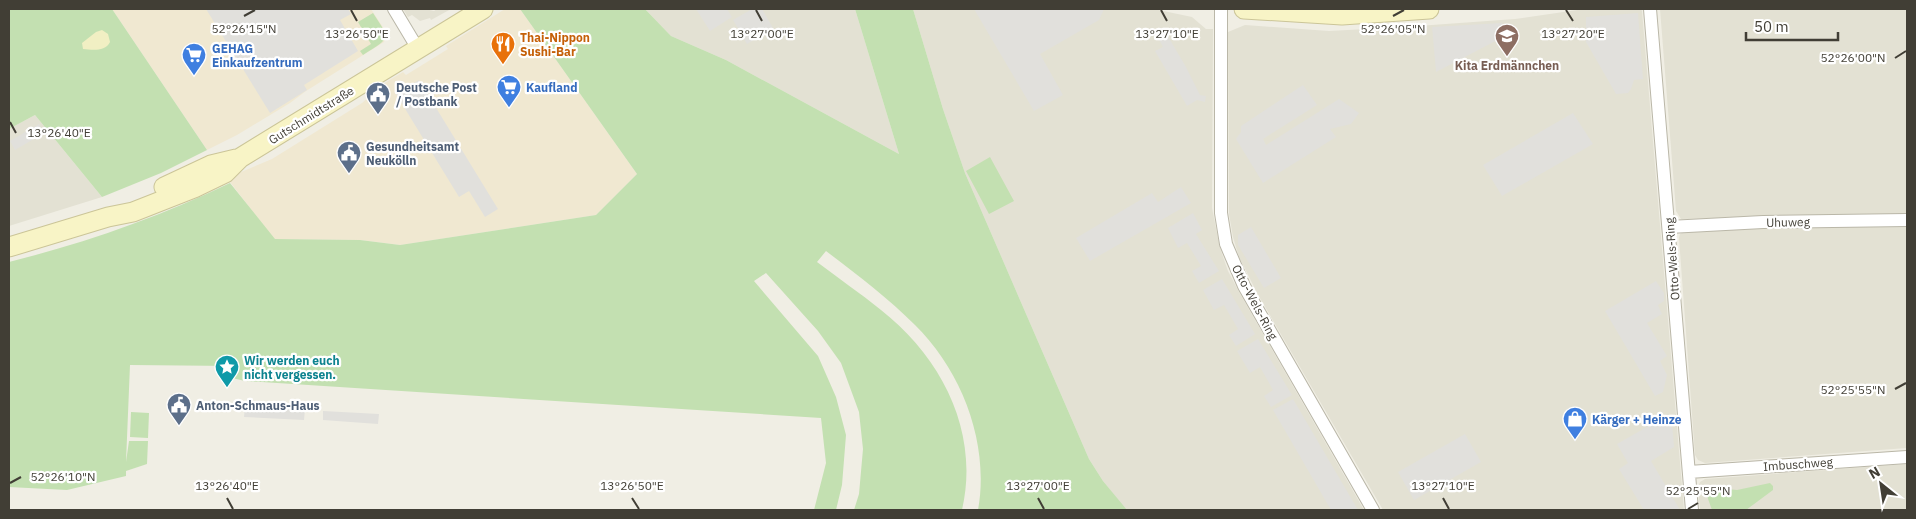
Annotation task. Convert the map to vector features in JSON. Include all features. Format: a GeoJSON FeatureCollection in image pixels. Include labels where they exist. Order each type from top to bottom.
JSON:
{"type":"FeatureCollection","features":[{"type":"Feature","properties":{"kind":"street"},"geometry":{"type":"LineString","coordinates":[[394,9],[418,49]]}},
{"type":"Feature","properties":{"kind":"street","name":"Gutschmidtstraße"},"geometry":{"type":"LineString","coordinates":[[9,247],[108,217],[133,212],[194,188],[224,173],[240,158],[483,9]]}},
{"type":"Feature","properties":{"kind":"street","name":"Otto-Wels-Ring"},"geometry":{"type":"LineString","coordinates":[[1221,9],[1221,205],[1226,244],[1244,286],[1373,510]]}},
{"type":"Feature","properties":{"kind":"street"},"geometry":{"type":"LineString","coordinates":[[1244,9],[1342,15],[1429,9]]}},
{"type":"Feature","properties":{"kind":"street","name":"Otto-Wels-Ring"},"geometry":{"type":"LineString","coordinates":[[1650,9],[1692,510]]}},
{"type":"Feature","properties":{"kind":"street","name":"Uhuweg"},"geometry":{"type":"LineString","coordinates":[[1669,227],[1763,222],[1907,220]]}},
{"type":"Feature","properties":{"kind":"street","name":"Imbuschweg"},"geometry":{"type":"LineString","coordinates":[[1689,472],[1907,457]]}},
{"type":"Feature","properties":{"kind":"shaded area"},"geometry":{"type":"Polygon","coordinates":[[[112,9],[371,9],[386,32],[386,37],[384,42],[290,103],[237,135],[207,150],[112,9]]]}},
{"type":"Feature","properties":{"kind":"shaded area"},"geometry":{"type":"Polygon","coordinates":[[[206,9],[348,9],[351,14],[340,20],[358,51],[304,85],[307,90],[270,113],[206,9]]]}},
{"type":"Feature","properties":{"kind":"shaded area"},"geometry":{"type":"Polygon","coordinates":[[[403,9],[434,11],[437,9],[451,9],[431,20],[430,18],[420,21],[412,15],[408,17],[403,9]]]}},
{"type":"Feature","properties":{"kind":"shaded area"},"geometry":{"type":"Polygon","coordinates":[[[505,9],[520,9],[637,174],[596,215],[400,245],[360,240],[274,239],[227,178],[272,159],[362,103],[383,84],[403,72],[406,75],[448,49],[446,46],[505,9]]]}},
{"type":"Feature","properties":{"kind":"shaded area"},"geometry":{"type":"Polygon","coordinates":[[[645,9],[855,9],[899,154],[726,60],[671,36],[645,9]]]}},
{"type":"Feature","properties":{"kind":"shaded area"},"geometry":{"type":"Polygon","coordinates":[[[696,9],[727,9],[732,17],[710,31],[696,9]]]}},
{"type":"Feature","properties":{"kind":"shaded area"},"geometry":{"type":"Polygon","coordinates":[[[752,9],[762,9],[773,28],[747,44],[733,20],[752,9]]]}},
{"type":"Feature","properties":{"kind":"shaded area"},"geometry":{"type":"Polygon","coordinates":[[[913,9],[1154,9],[1192,17],[1206,29],[1213,29],[1212,208],[1220,248],[1228,271],[1239,292],[1364,510],[1127,510],[1122,505],[1089,459],[965,173],[943,109],[913,9]]]}},
{"type":"Feature","properties":{"kind":"shaded area"},"geometry":{"type":"Polygon","coordinates":[[[974,9],[1104,9],[1099,20],[1040,54],[1063,95],[1034,111],[974,9]]]}},
{"type":"Feature","properties":{"kind":"shaded area"},"geometry":{"type":"Polygon","coordinates":[[[1584,9],[1641,9],[1642,11],[1684,510],[1383,510],[1257,293],[1239,257],[1229,214],[1228,32],[1245,25],[1329,31],[1404,27],[1515,19],[1584,9]]]}},
{"type":"Feature","properties":{"kind":"shaded area"},"geometry":{"type":"Polygon","coordinates":[[[1660,9],[1907,9],[1907,215],[1681,219],[1676,211],[1660,9]]]}},
{"type":"Feature","properties":{"kind":"shaded area"},"geometry":{"type":"Polygon","coordinates":[[[1638,13],[1643,79],[1634,80],[1628,93],[1616,94],[1586,42],[1586,17],[1638,13]]]}},
{"type":"Feature","properties":{"kind":"shaded area"},"geometry":{"type":"Polygon","coordinates":[[[1502,23],[1505,36],[1436,72],[1432,27],[1502,23]]]}},
{"type":"Feature","properties":{"kind":"shaded area"},"geometry":{"type":"Polygon","coordinates":[[[1163,28],[1200,95],[1206,96],[1205,102],[1197,100],[1187,106],[1155,51],[1163,47],[1155,32],[1163,28]]]}},
{"type":"Feature","properties":{"kind":"shaded area"},"geometry":{"type":"Polygon","coordinates":[[[419,80],[498,209],[485,217],[469,191],[459,197],[396,94],[419,80]]]}},
{"type":"Feature","properties":{"kind":"shaded area"},"geometry":{"type":"Polygon","coordinates":[[[1303,85],[1317,105],[1263,139],[1266,145],[1339,99],[1359,113],[1351,124],[1330,129],[1336,137],[1263,183],[1236,139],[1241,132],[1241,126],[1303,85]]]}},
{"type":"Feature","properties":{"kind":"shaded area"},"geometry":{"type":"Polygon","coordinates":[[[1573,113],[1593,144],[1502,196],[1483,165],[1573,113]]]}},
{"type":"Feature","properties":{"kind":"shaded area"},"geometry":{"type":"Polygon","coordinates":[[[35,115],[102,197],[9,226],[9,129],[35,115]]]}},
{"type":"Feature","properties":{"kind":"shaded area"},"geometry":{"type":"Polygon","coordinates":[[[39,124],[44,133],[15,150],[10,141],[39,124]]]}},
{"type":"Feature","properties":{"kind":"shaded area"},"geometry":{"type":"Polygon","coordinates":[[[1181,187],[1191,203],[1090,261],[1076,238],[1152,193],[1158,202],[1181,187]]]}},
{"type":"Feature","properties":{"kind":"shaded area"},"geometry":{"type":"Polygon","coordinates":[[[1193,213],[1202,230],[1196,234],[1219,271],[1199,283],[1192,271],[1201,266],[1187,243],[1178,248],[1168,228],[1193,213]]]}},
{"type":"Feature","properties":{"kind":"shaded area"},"geometry":{"type":"Polygon","coordinates":[[[1907,226],[1907,448],[1705,463],[1698,460],[1695,455],[1680,234],[1684,232],[1762,228],[1907,226]]]}},
{"type":"Feature","properties":{"kind":"shaded area"},"geometry":{"type":"Polygon","coordinates":[[[1251,227],[1281,278],[1264,288],[1238,245],[1238,235],[1251,227]]]}},
{"type":"Feature","properties":{"kind":"shaded area"},"geometry":{"type":"Polygon","coordinates":[[[1222,279],[1255,334],[1236,346],[1229,335],[1238,329],[1224,305],[1214,310],[1203,290],[1222,279]]]}},
{"type":"Feature","properties":{"kind":"shaded area"},"geometry":{"type":"Polygon","coordinates":[[[1656,281],[1664,293],[1664,301],[1658,305],[1662,314],[1647,323],[1667,356],[1660,361],[1667,375],[1663,392],[1655,396],[1605,311],[1656,281]]]}},
{"type":"Feature","properties":{"kind":"shaded area"},"geometry":{"type":"Polygon","coordinates":[[[1258,339],[1292,395],[1271,407],[1264,396],[1273,390],[1260,367],[1250,373],[1237,351],[1258,339]]]}},
{"type":"Feature","properties":{"kind":"shaded area"},"geometry":{"type":"Polygon","coordinates":[[[1293,399],[1358,510],[1331,510],[1273,410],[1293,399]]]}},
{"type":"Feature","properties":{"kind":"shaded area"},"geometry":{"type":"Polygon","coordinates":[[[245,407],[305,409],[304,420],[244,417],[245,407]]]}},
{"type":"Feature","properties":{"kind":"shaded area"},"geometry":{"type":"Polygon","coordinates":[[[323,411],[379,414],[378,424],[323,420],[323,411]]]}},
{"type":"Feature","properties":{"kind":"shaded area"},"geometry":{"type":"Polygon","coordinates":[[[1668,415],[1672,423],[1674,447],[1651,461],[1680,510],[1644,510],[1619,469],[1628,463],[1617,444],[1668,415]]]}},
{"type":"Feature","properties":{"kind":"shaded area"},"geometry":{"type":"Polygon","coordinates":[[[1465,434],[1481,462],[1414,500],[1398,472],[1465,434]]]}},
{"type":"Feature","properties":{"kind":"shaded area"},"geometry":{"type":"Polygon","coordinates":[[[1907,464],[1907,510],[1700,510],[1698,487],[1700,482],[1705,479],[1907,464]]]}},
{"type":"Feature","properties":{"kind":"green space"},"geometry":{"type":"Polygon","coordinates":[[[9,9],[112,9],[207,150],[161,173],[102,197],[35,115],[9,129],[9,9]]]}},
{"type":"Feature","properties":{"kind":"green space"},"geometry":{"type":"Polygon","coordinates":[[[520,9],[645,9],[671,36],[726,60],[899,154],[855,9],[913,9],[943,109],[965,173],[1089,459],[1103,481],[1127,510],[978,510],[981,485],[980,460],[969,410],[959,386],[932,343],[915,325],[872,286],[826,251],[817,262],[903,329],[938,374],[951,399],[960,425],[966,453],[966,481],[962,510],[854,510],[859,494],[863,449],[859,412],[841,363],[818,331],[766,273],[754,281],[818,356],[836,397],[846,435],[842,485],[836,510],[814,510],[826,463],[821,418],[245,381],[232,378],[233,366],[130,365],[126,462],[129,441],[148,441],[147,464],[126,471],[126,476],[67,490],[9,487],[9,262],[66,246],[149,218],[230,183],[275,239],[360,240],[400,245],[596,215],[637,174],[520,9]]]}},
{"type":"Feature","properties":{"kind":"green space"},"geometry":{"type":"Polygon","coordinates":[[[373,13],[383,29],[385,38],[363,55],[360,51],[371,44],[358,22],[373,13]]]}},
{"type":"Feature","properties":{"kind":"green space"},"geometry":{"type":"Polygon","coordinates":[[[990,157],[1014,201],[989,214],[966,171],[990,157]]]}},
{"type":"Feature","properties":{"kind":"green space"},"geometry":{"type":"Polygon","coordinates":[[[131,412],[149,413],[148,438],[130,437],[131,412]]]}},
{"type":"Feature","properties":{"kind":"green space"},"geometry":{"type":"Polygon","coordinates":[[[1770,483],[1773,486],[1773,490],[1746,510],[1712,510],[1707,496],[1717,488],[1737,490],[1770,483]]]}},
{"type":"Feature","properties":{"kind":"sand"},"geometry":{"type":"Polygon","coordinates":[[[102,30],[108,34],[110,42],[108,45],[98,50],[83,49],[82,43],[96,32],[102,30]]]}},
{"type":"Feature","properties":{"kind":"place","name":"Kita Erdmännchen"},"geometry":{"type":"Point","coordinates":[1507,57]}},
{"type":"Feature","properties":{"kind":"place","name":"Thai-Nippon Sushi-Bar"},"geometry":{"type":"Point","coordinates":[503,65]}},
{"type":"Feature","properties":{"kind":"place","name":"GEHAG Einkaufzentrum"},"geometry":{"type":"Point","coordinates":[194,76]}},
{"type":"Feature","properties":{"kind":"place","name":"Kaufland"},"geometry":{"type":"Point","coordinates":[509,108]}},
{"type":"Feature","properties":{"kind":"place","name":"Deutsche Post / Postbank"},"geometry":{"type":"Point","coordinates":[378,115]}},
{"type":"Feature","properties":{"kind":"place","name":"Gesundheitsamt Neukölln"},"geometry":{"type":"Point","coordinates":[349,174]}},
{"type":"Feature","properties":{"kind":"place","name":"Wir werden euch nicht vergessen."},"geometry":{"type":"Point","coordinates":[227,388]}},
{"type":"Feature","properties":{"kind":"place","name":"Anton-Schmaus-Haus"},"geometry":{"type":"Point","coordinates":[179,426]}},
{"type":"Feature","properties":{"kind":"place","name":"Kärger + Heinze"},"geometry":{"type":"Point","coordinates":[1575,440]}}]}
